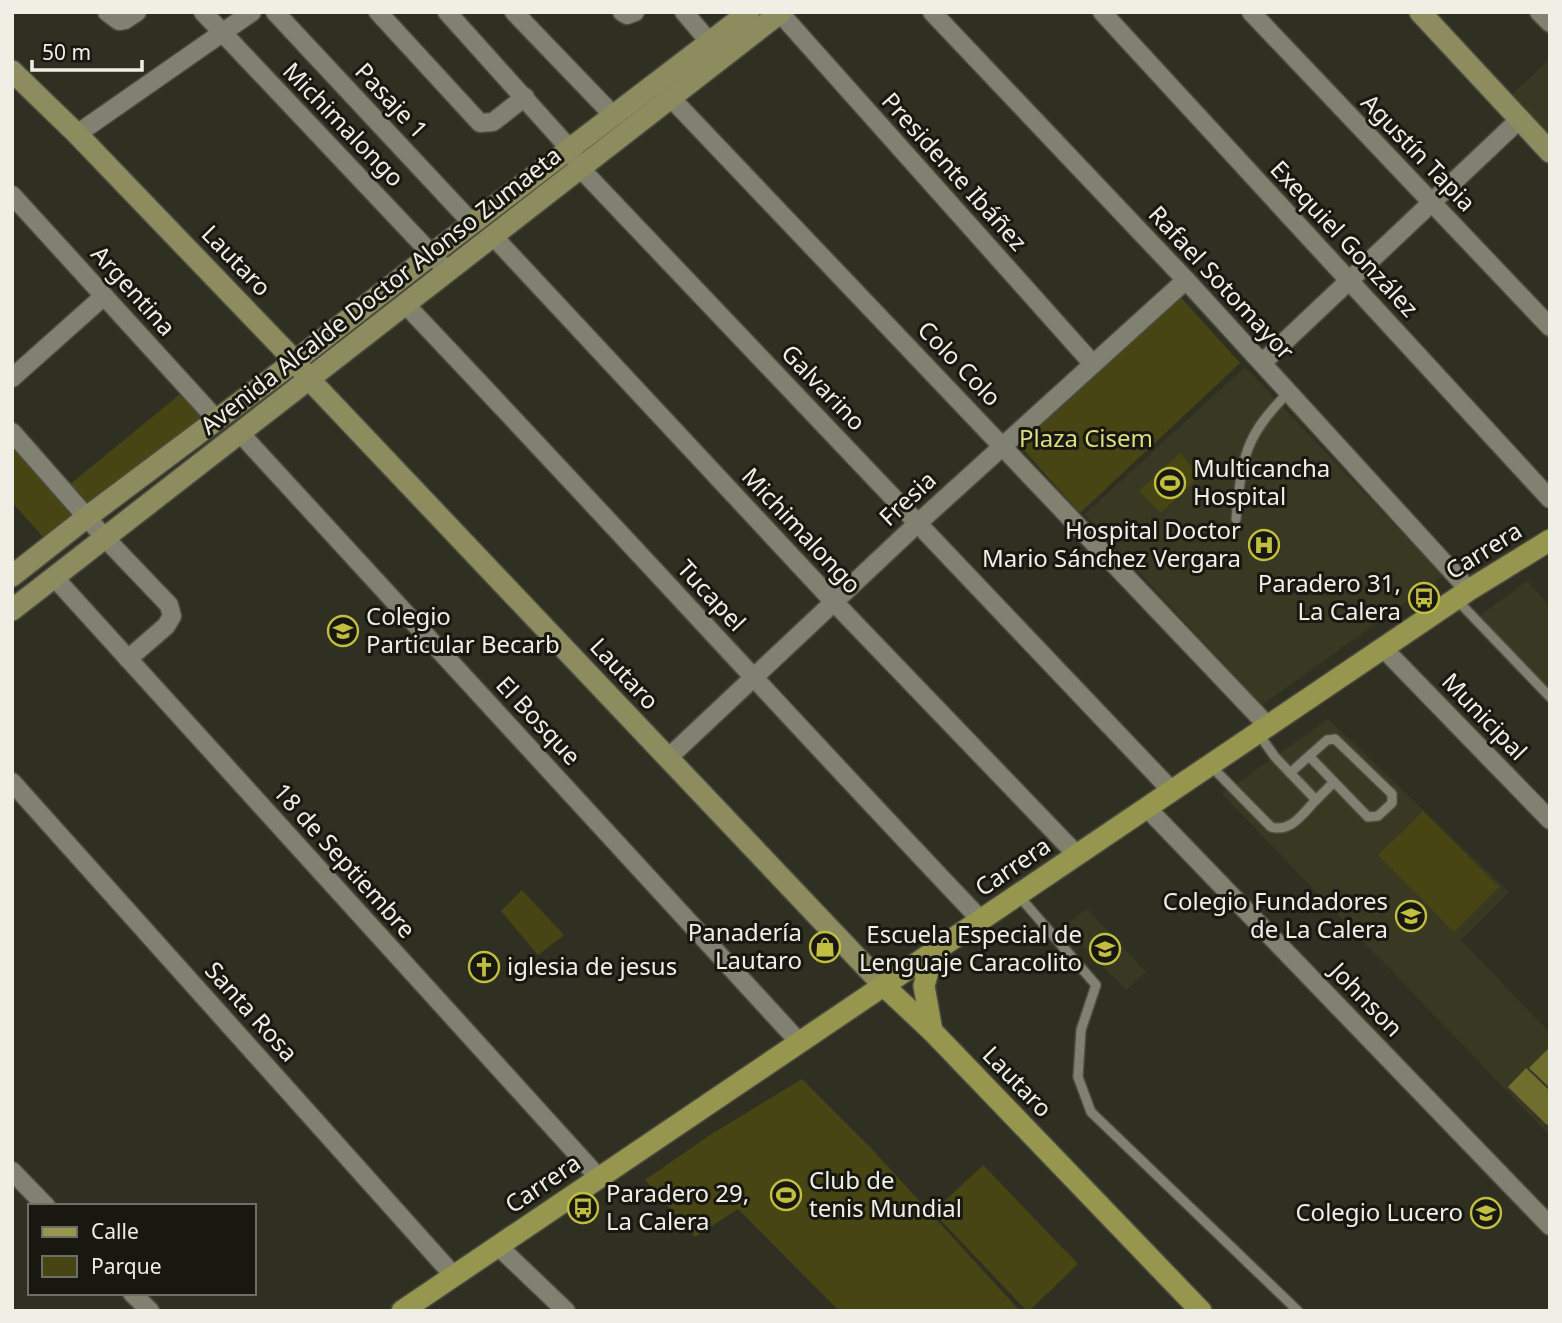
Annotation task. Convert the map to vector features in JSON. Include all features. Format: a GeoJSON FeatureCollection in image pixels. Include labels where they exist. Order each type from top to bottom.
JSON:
{"type":"FeatureCollection","features":[{"type":"Feature","properties":{"kind":"main road","name":"Carrera"},"geometry":{"type":"LineString","coordinates":[[402,1311],[1383,648],[1550,540]]}},
{"type":"Feature","properties":{"kind":"main road"},"geometry":{"type":"LineString","coordinates":[[932,1031],[924,986],[933,952]]}},
{"type":"Feature","properties":{"kind":"main road","name":"Lautaro"},"geometry":{"type":"LineString","coordinates":[[884,986],[932,1031],[1200,1311]]}},
{"type":"Feature","properties":{"kind":"street"},"geometry":{"type":"LineString","coordinates":[[113,17],[125,20],[137,12]]}},
{"type":"Feature","properties":{"kind":"street","name":"Michimalongo"},"geometry":{"type":"LineString","coordinates":[[204,12],[448,272]]}},
{"type":"Feature","properties":{"kind":"street"},"geometry":{"type":"LineString","coordinates":[[77,134],[252,12]]}},
{"type":"Feature","properties":{"kind":"street","name":"Pasaje 1"},"geometry":{"type":"LineString","coordinates":[[275,12],[472,223]]}},
{"type":"Feature","properties":{"kind":"street"},"geometry":{"type":"LineString","coordinates":[[378,12],[480,123],[493,122],[525,97]]}},
{"type":"Feature","properties":{"kind":"street","name":"Galvarino"},"geometry":{"type":"LineString","coordinates":[[447,12],[570,149],[581,169],[1172,791]]}},
{"type":"Feature","properties":{"kind":"street"},"geometry":{"type":"LineString","coordinates":[[514,12],[613,116]]}},
{"type":"Feature","properties":{"kind":"street"},"geometry":{"type":"LineString","coordinates":[[622,12],[627,15],[635,12]]}},
{"type":"Feature","properties":{"kind":"street"},"geometry":{"type":"LineString","coordinates":[[684,12],[717,50]]}},
{"type":"Feature","properties":{"kind":"street","name":"Avenida Alcalde Doctor Alonso Zumaeta"},"geometry":{"type":"LineString","coordinates":[[12,610],[671,98],[749,12]]}},
{"type":"Feature","properties":{"kind":"street","name":"Rafael Sotomayor"},"geometry":{"type":"LineString","coordinates":[[932,12],[1289,392],[1463,595]]}},
{"type":"Feature","properties":{"kind":"street","name":"Exequiel González"},"geometry":{"type":"LineString","coordinates":[[1102,12],[1550,499]]}},
{"type":"Feature","properties":{"kind":"street","name":"Agustín Tapia"},"geometry":{"type":"LineString","coordinates":[[1251,12],[1550,327]]}},
{"type":"Feature","properties":{"kind":"street"},"geometry":{"type":"LineString","coordinates":[[1420,12],[1550,152]]}},
{"type":"Feature","properties":{"kind":"street"},"geometry":{"type":"LineString","coordinates":[[1539,12],[1550,23]]}},
{"type":"Feature","properties":{"kind":"street","name":"Avenida Alcalde Doctor Alonso Zumaeta"},"geometry":{"type":"LineString","coordinates":[[12,576],[613,116],[781,13]]}},
{"type":"Feature","properties":{"kind":"street","name":"Presidente Ibáñez"},"geometry":{"type":"LineString","coordinates":[[781,13],[1092,363]]}},
{"type":"Feature","properties":{"kind":"street","name":"Lautaro"},"geometry":{"type":"LineString","coordinates":[[12,71],[77,134],[295,361],[309,379],[884,986]]}},
{"type":"Feature","properties":{"kind":"street","name":"Colo Colo"},"geometry":{"type":"LineString","coordinates":[[671,98],[1002,445],[1263,729]]}},
{"type":"Feature","properties":{"kind":"street"},"geometry":{"type":"LineString","coordinates":[[1262,363],[1520,119]]}},
{"type":"Feature","properties":{"kind":"street","name":"Argentina"},"geometry":{"type":"LineString","coordinates":[[14,201],[217,420]]}},
{"type":"Feature","properties":{"kind":"street","name":"Michimalongo"},"geometry":{"type":"LineString","coordinates":[[493,236],[834,602],[1077,855]]}},
{"type":"Feature","properties":{"kind":"street","name":"Fresia"},"geometry":{"type":"LineString","coordinates":[[668,758],[1002,445],[1186,280]]}},
{"type":"Feature","properties":{"kind":"street"},"geometry":{"type":"LineString","coordinates":[[12,378],[104,296]]}},
{"type":"Feature","properties":{"kind":"street","name":"Tucapel"},"geometry":{"type":"LineString","coordinates":[[405,304],[981,920]]}},
{"type":"Feature","properties":{"kind":"street"},"geometry":{"type":"LineString","coordinates":[[12,432],[105,538],[169,605],[172,616],[166,626],[128,659]]}},
{"type":"Feature","properties":{"kind":"street","name":"El Bosque"},"geometry":{"type":"LineString","coordinates":[[240,433],[800,1042]]}},
{"type":"Feature","properties":{"kind":"street","name":"18 de Septiembre"},"geometry":{"type":"LineString","coordinates":[[54,577],[599,1178]]}},
{"type":"Feature","properties":{"kind":"street","name":"Municipal"},"geometry":{"type":"LineString","coordinates":[[1383,648],[1550,820]]}},
{"type":"Feature","properties":{"kind":"street","name":"Santa Rosa"},"geometry":{"type":"LineString","coordinates":[[12,782],[454,1276]]}},
{"type":"Feature","properties":{"kind":"street","name":"Johnson"},"geometry":{"type":"LineString","coordinates":[[1147,808],[1550,1226]]}},
{"type":"Feature","properties":{"kind":"street"},"geometry":{"type":"LineString","coordinates":[[12,1171],[44,1204]]}},
{"type":"Feature","properties":{"kind":"street"},"geometry":{"type":"LineString","coordinates":[[498,1246],[566,1311]]}},
{"type":"Feature","properties":{"kind":"street"},"geometry":{"type":"LineString","coordinates":[[134,1295],[149,1311]]}},
{"type":"Feature","properties":{"kind":"lane"},"geometry":{"type":"LineString","coordinates":[[1236,519],[1242,468],[1251,438],[1262,419],[1289,392]]}},
{"type":"Feature","properties":{"kind":"lane"},"geometry":{"type":"LineString","coordinates":[[1463,595],[1550,697]]}},
{"type":"Feature","properties":{"kind":"lane"},"geometry":{"type":"LineString","coordinates":[[1263,729],[1290,773],[1316,800]]}},
{"type":"Feature","properties":{"kind":"lane"},"geometry":{"type":"LineString","coordinates":[[1290,773],[1309,756],[1327,740],[1335,739],[1392,794],[1392,803],[1378,816],[1368,817],[1309,756]]}},
{"type":"Feature","properties":{"kind":"lane"},"geometry":{"type":"LineString","coordinates":[[1210,765],[1271,827],[1278,829],[1288,828],[1334,782]]}},
{"type":"Feature","properties":{"kind":"lane"},"geometry":{"type":"LineString","coordinates":[[1018,895],[1096,985],[1081,1030],[1078,1077],[1091,1112],[1298,1311]]}},
{"type":"Feature","properties":{"kind":"shaded area"},"geometry":{"type":"Polygon","coordinates":[[[1550,58],[1550,147],[1507,100],[1550,58]]]}},
{"type":"Feature","properties":{"kind":"shaded area","name":"Hospital Doctor Mario Sánchez Vergara"},"geometry":{"type":"Polygon","coordinates":[[[1245,367],[1443,576],[1262,705],[1085,514],[1245,367]]]}},
{"type":"Feature","properties":{"kind":"shaded area"},"geometry":{"type":"Polygon","coordinates":[[[1527,581],[1550,606],[1550,703],[1471,622],[1527,581]]]}},
{"type":"Feature","properties":{"kind":"shaded area","name":"Colegio Fundadores de La Calera"},"geometry":{"type":"Polygon","coordinates":[[[1328,719],[1509,892],[1461,940],[1550,1033],[1550,1136],[1222,794],[1328,719]]]}},
{"type":"Feature","properties":{"kind":"shaded area","name":"Escuela Especial de Lenguaje Caracolito"},"geometry":{"type":"Polygon","coordinates":[[[1087,909],[1146,972],[1126,990],[1064,926],[1087,909]]]}},
{"type":"Feature","properties":{"kind":"shaded area"},"geometry":{"type":"Polygon","coordinates":[[[1550,1047],[1550,1088],[1529,1068],[1550,1047]]]}},
{"type":"Feature","properties":{"kind":"shaded area"},"geometry":{"type":"Polygon","coordinates":[[[1526,1068],[1550,1091],[1550,1122],[1547,1125],[1508,1087],[1526,1068]]]}},
{"type":"Feature","properties":{"kind":"green space","name":"Plaza Cisem"},"geometry":{"type":"Polygon","coordinates":[[[1176,292],[1240,363],[1080,513],[1013,438],[1176,292]]]}},
{"type":"Feature","properties":{"kind":"green space"},"geometry":{"type":"Polygon","coordinates":[[[179,395],[203,416],[43,537],[12,502],[12,445],[57,495],[179,395]]]}},
{"type":"Feature","properties":{"kind":"green space","name":"Multicancha Hospital"},"geometry":{"type":"Polygon","coordinates":[[[1180,453],[1200,476],[1161,513],[1139,491],[1180,453]]]}},
{"type":"Feature","properties":{"kind":"green space"},"geometry":{"type":"Polygon","coordinates":[[[1423,811],[1499,887],[1454,932],[1378,855],[1423,811]]]}},
{"type":"Feature","properties":{"kind":"green space"},"geometry":{"type":"Polygon","coordinates":[[[522,890],[564,935],[538,955],[501,911],[522,890]]]}},
{"type":"Feature","properties":{"kind":"green space","name":"Club de tenis Mundial"},"geometry":{"type":"Polygon","coordinates":[[[802,1079],[870,1147],[1020,1311],[839,1311],[738,1209],[695,1237],[645,1180],[710,1135],[802,1079]]]}},
{"type":"Feature","properties":{"kind":"green space"},"geometry":{"type":"Polygon","coordinates":[[[983,1165],[1078,1264],[1029,1311],[933,1212],[983,1165]]]}},
{"type":"Feature","properties":{"kind":"place","name":"Multicancha Hospital"},"geometry":{"type":"Point","coordinates":[1170,483]}},
{"type":"Feature","properties":{"kind":"place","name":"Hospital Doctor Mario Sánchez Vergara"},"geometry":{"type":"Point","coordinates":[1264,545]}},
{"type":"Feature","properties":{"kind":"place","name":"Paradero 31, La Calera"},"geometry":{"type":"Point","coordinates":[1424,598]}},
{"type":"Feature","properties":{"kind":"place","name":"Colegio Particular Becarb"},"geometry":{"type":"Point","coordinates":[343,631]}},
{"type":"Feature","properties":{"kind":"place","name":"Colegio Fundadores de La Calera"},"geometry":{"type":"Point","coordinates":[1411,916]}},
{"type":"Feature","properties":{"kind":"place","name":"Panadería Lautaro"},"geometry":{"type":"Point","coordinates":[825,947]}},
{"type":"Feature","properties":{"kind":"place","name":"Escuela Especial de Lenguaje Caracolito"},"geometry":{"type":"Point","coordinates":[1105,949]}},
{"type":"Feature","properties":{"kind":"place","name":"iglesia de jesus"},"geometry":{"type":"Point","coordinates":[484,967]}},
{"type":"Feature","properties":{"kind":"place","name":"Club de tenis Mundial"},"geometry":{"type":"Point","coordinates":[786,1195]}},
{"type":"Feature","properties":{"kind":"place","name":"Paradero 29, La Calera"},"geometry":{"type":"Point","coordinates":[583,1208]}},
{"type":"Feature","properties":{"kind":"place","name":"Colegio Lucero"},"geometry":{"type":"Point","coordinates":[1486,1213]}}]}
